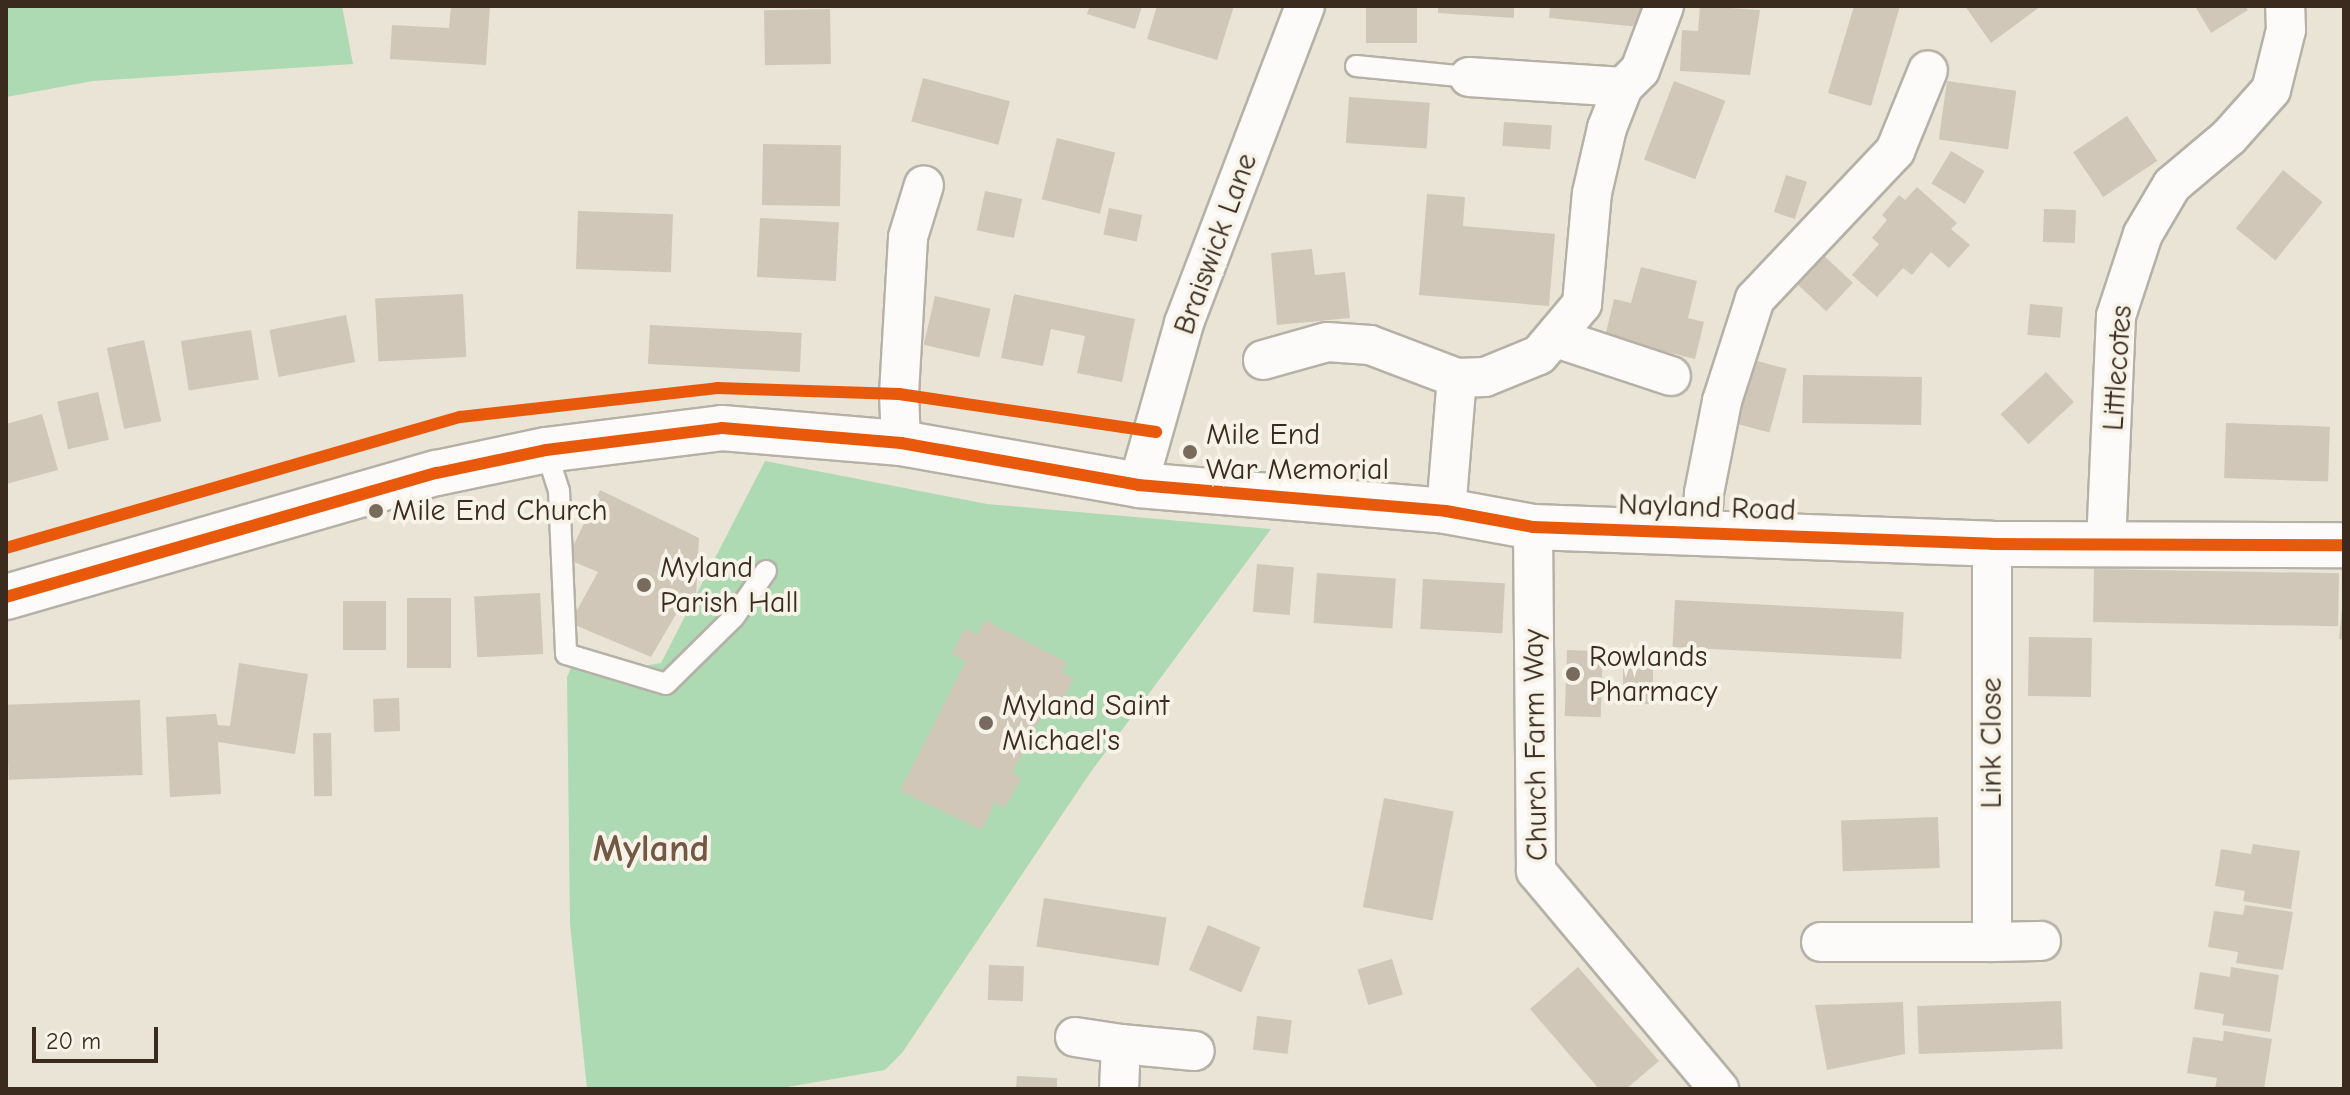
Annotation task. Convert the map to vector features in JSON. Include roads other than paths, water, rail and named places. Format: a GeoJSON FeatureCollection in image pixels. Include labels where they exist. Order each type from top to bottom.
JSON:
{"type":"FeatureCollection","features":[{"type":"Feature","properties":{"kind":"street","name":"Braiswick Lane"},"geometry":{"type":"LineString","coordinates":[[1138,485],[1184,323],[1305,6]]}},
{"type":"Feature","properties":{"kind":"street"},"geometry":{"type":"LineString","coordinates":[[1263,360],[1327,342],[1370,345],[1457,378],[1485,377],[1539,355],[1582,304],[1592,193],[1623,87],[1640,70],[1664,6]]}},
{"type":"Feature","properties":{"kind":"street","name":"Littlecotes"},"geometry":{"type":"LineString","coordinates":[[2106,545],[2116,316],[2143,234],[2172,185],[2229,137],[2271,90],[2286,30],[2285,6]]}},
{"type":"Feature","properties":{"kind":"street"},"geometry":{"type":"LineString","coordinates":[[1701,536],[1704,493],[1722,401],[1755,299],[1895,151],[1928,70]]}},
{"type":"Feature","properties":{"kind":"street"},"geometry":{"type":"LineString","coordinates":[[1469,77],[1623,87]]}},
{"type":"Feature","properties":{"kind":"street"},"geometry":{"type":"LineString","coordinates":[[901,443],[899,394],[908,237],[924,185]]}},
{"type":"Feature","properties":{"kind":"street"},"geometry":{"type":"LineString","coordinates":[[1556,338],[1671,376]]}},
{"type":"Feature","properties":{"kind":"street"},"geometry":{"type":"LineString","coordinates":[[1446,511],[1457,378]]}},
{"type":"Feature","properties":{"kind":"street","name":"Nayland Road"},"geometry":{"type":"LineString","coordinates":[[6,597],[437,473],[546,450],[722,428],[901,443],[1071,470],[1138,485],[1446,511],[1533,527],[1701,536],[1992,544],[2344,545]]}},
{"type":"Feature","properties":{"kind":"street","name":"Church Farm Way"},"geometry":{"type":"LineString","coordinates":[[1533,527],[1536,871],[1719,1089]]}},
{"type":"Feature","properties":{"kind":"street","name":"Link Close"},"geometry":{"type":"LineString","coordinates":[[1992,544],[1992,942]]}},
{"type":"Feature","properties":{"kind":"street"},"geometry":{"type":"LineString","coordinates":[[1821,942],[2041,941]]}},
{"type":"Feature","properties":{"kind":"street"},"geometry":{"type":"LineString","coordinates":[[1075,1037],[1195,1051]]}},
{"type":"Feature","properties":{"kind":"street"},"geometry":{"type":"LineString","coordinates":[[1119,1089],[1121,1044]]}},
{"type":"Feature","properties":{"kind":"lane"},"geometry":{"type":"LineString","coordinates":[[1356,66],[1469,77]]}},
{"type":"Feature","properties":{"kind":"lane"},"geometry":{"type":"LineString","coordinates":[[546,450],[559,491],[566,654],[666,684],[734,617],[766,571]]}},
{"type":"Feature","properties":{"kind":"place","name":"Mile End War Memorial"},"geometry":{"type":"Point","coordinates":[1190,452]}},
{"type":"Feature","properties":{"kind":"place","name":"Mile End Church"},"geometry":{"type":"Point","coordinates":[376,511]}},
{"type":"Feature","properties":{"kind":"place","name":"Myland Parish Hall"},"geometry":{"type":"Point","coordinates":[644,585]}},
{"type":"Feature","properties":{"kind":"place","name":"Rowlands Pharmacy"},"geometry":{"type":"Point","coordinates":[1573,674]}},
{"type":"Feature","properties":{"kind":"place","name":"Myland Saint Michael's"},"geometry":{"type":"Point","coordinates":[986,723]}},
{"type":"Feature","properties":{"kind":"district","name":"Myland"},"geometry":{"type":"Point","coordinates":[651,850]}}]}
